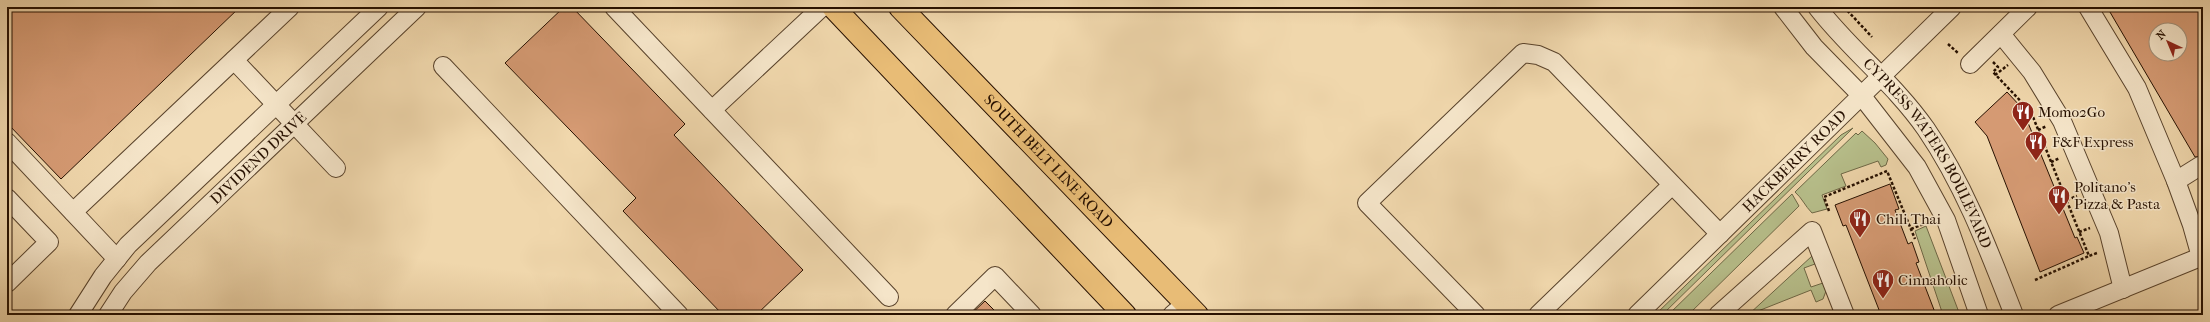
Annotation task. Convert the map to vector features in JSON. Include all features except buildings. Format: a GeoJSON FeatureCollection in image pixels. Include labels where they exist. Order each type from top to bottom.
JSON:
{"type":"FeatureCollection","features":[{"type":"Feature","properties":{"kind":"main road"},"geometry":{"type":"LineString","coordinates":[[833,7],[1125,315]]}},
{"type":"Feature","properties":{"kind":"main road","name":"SOUTH BELT LINE ROAD"},"geometry":{"type":"LineString","coordinates":[[900,7],[1185,311]]}},
{"type":"Feature","properties":{"kind":"street"},"geometry":{"type":"LineString","coordinates":[[73,212],[290,7]]}},
{"type":"Feature","properties":{"kind":"street","name":"DIVIDEND DRIVE"},"geometry":{"type":"LineString","coordinates":[[78,315],[103,276],[128,245],[379,7]]}},
{"type":"Feature","properties":{"kind":"street","name":"DIVIDEND DRIVE"},"geometry":{"type":"LineString","coordinates":[[108,315],[123,292],[148,263],[417,7]]}},
{"type":"Feature","properties":{"kind":"street"},"geometry":{"type":"LineString","coordinates":[[614,7],[889,296]]}},
{"type":"Feature","properties":{"kind":"street"},"geometry":{"type":"LineString","coordinates":[[712,110],[822,7]]}},
{"type":"Feature","properties":{"kind":"street","name":"CYPRESS WATERS BOULEVARD"},"geometry":{"type":"LineString","coordinates":[[1783,7],[1814,48],[1862,95],[1917,167],[1946,220],[1979,315]]}},
{"type":"Feature","properties":{"kind":"street","name":"CYPRESS WATERS BOULEVARD"},"geometry":{"type":"LineString","coordinates":[[1817,7],[1830,24],[1883,76],[1926,129],[1956,178],[1979,225],[2014,315]]}},
{"type":"Feature","properties":{"kind":"street","name":"HACKBERRY ROAD"},"geometry":{"type":"LineString","coordinates":[[1637,315],[1952,7]]}},
{"type":"Feature","properties":{"kind":"street"},"geometry":{"type":"LineString","coordinates":[[1966,61],[2001,34],[2028,7]]}},
{"type":"Feature","properties":{"kind":"street"},"geometry":{"type":"LineString","coordinates":[[2058,315],[2202,257],[2198,222],[2176,181],[2137,88],[2095,9]]}},
{"type":"Feature","properties":{"kind":"street"},"geometry":{"type":"LineString","coordinates":[[2001,34],[2032,72],[2061,119],[2109,233],[2124,289]]}},
{"type":"Feature","properties":{"kind":"street"},"geometry":{"type":"LineString","coordinates":[[1476,315],[1367,203],[1523,53],[1538,55],[1554,62],[1720,234]]}},
{"type":"Feature","properties":{"kind":"street"},"geometry":{"type":"LineString","coordinates":[[234,60],[336,168]]}},
{"type":"Feature","properties":{"kind":"street"},"geometry":{"type":"LineString","coordinates":[[442,66],[679,315]]}},
{"type":"Feature","properties":{"kind":"street"},"geometry":{"type":"LineString","coordinates":[[7,142],[117,259]]}},
{"type":"Feature","properties":{"kind":"street"},"geometry":{"type":"LineString","coordinates":[[2176,181],[2200,166]]}},
{"type":"Feature","properties":{"kind":"street"},"geometry":{"type":"LineString","coordinates":[[1538,315],[1672,185]]}},
{"type":"Feature","properties":{"kind":"street"},"geometry":{"type":"LineString","coordinates":[[7,198],[49,242],[7,283]]}},
{"type":"Feature","properties":{"kind":"street"},"geometry":{"type":"LineString","coordinates":[[1718,315],[1812,231],[1845,315]]}},
{"type":"Feature","properties":{"kind":"street"},"geometry":{"type":"LineString","coordinates":[[955,315],[995,276],[1032,315]]}},
{"type":"Feature","properties":{"kind":"path"},"geometry":{"type":"LineString","coordinates":[[1844,7],[1872,37]]}},
{"type":"Feature","properties":{"kind":"path"},"geometry":{"type":"LineString","coordinates":[[1948,44],[1966,61]]}},
{"type":"Feature","properties":{"kind":"path"},"geometry":{"type":"LineString","coordinates":[[1990,59],[1998,67],[1992,72],[2031,112],[2089,256]]}},
{"type":"Feature","properties":{"kind":"path"},"geometry":{"type":"LineString","coordinates":[[1829,211],[1824,197],[1887,171],[1915,239]]}},
{"type":"Feature","properties":{"kind":"path"},"geometry":{"type":"LineString","coordinates":[[1911,229],[1926,223]]}},
{"type":"Feature","properties":{"kind":"path"},"geometry":{"type":"LineString","coordinates":[[2035,280],[2102,251]]}},
{"type":"Feature","properties":{"kind":"green space"},"geometry":{"type":"Polygon","coordinates":[[[1853,128],[1662,315],[1655,315],[1841,135],[1853,128]]]}},
{"type":"Feature","properties":{"kind":"green space"},"geometry":{"type":"Polygon","coordinates":[[[1862,131],[1875,143],[1888,159],[1886,165],[1881,167],[1878,161],[1841,174],[1846,186],[1822,195],[1827,209],[1812,213],[1795,192],[1856,133],[1858,135],[1862,131]]]}},
{"type":"Feature","properties":{"kind":"green space"},"geometry":{"type":"Polygon","coordinates":[[[1792,194],[1799,206],[1688,315],[1668,315],[1792,194]]]}},
{"type":"Feature","properties":{"kind":"green space"},"geometry":{"type":"Polygon","coordinates":[[[1926,226],[1960,315],[1943,315],[1915,231],[1926,226]]]}},
{"type":"Feature","properties":{"kind":"green space"},"geometry":{"type":"Polygon","coordinates":[[[1812,256],[1815,264],[1804,268],[1811,287],[1823,283],[1826,291],[1823,299],[1816,302],[1811,290],[1753,313],[1754,315],[1748,315],[1812,256]]]}},
{"type":"Feature","properties":{"kind":"place","name":"Momo2Go"},"geometry":{"type":"Point","coordinates":[2023,132]}},
{"type":"Feature","properties":{"kind":"place","name":"F&F Express"},"geometry":{"type":"Point","coordinates":[2036,162]}},
{"type":"Feature","properties":{"kind":"place","name":"Politano's Pizza & Pasta"},"geometry":{"type":"Point","coordinates":[2059,216]}},
{"type":"Feature","properties":{"kind":"place","name":"Chili Thai"},"geometry":{"type":"Point","coordinates":[1860,238]}},
{"type":"Feature","properties":{"kind":"place","name":"Cinnaholic"},"geometry":{"type":"Point","coordinates":[1883,300]}}]}
